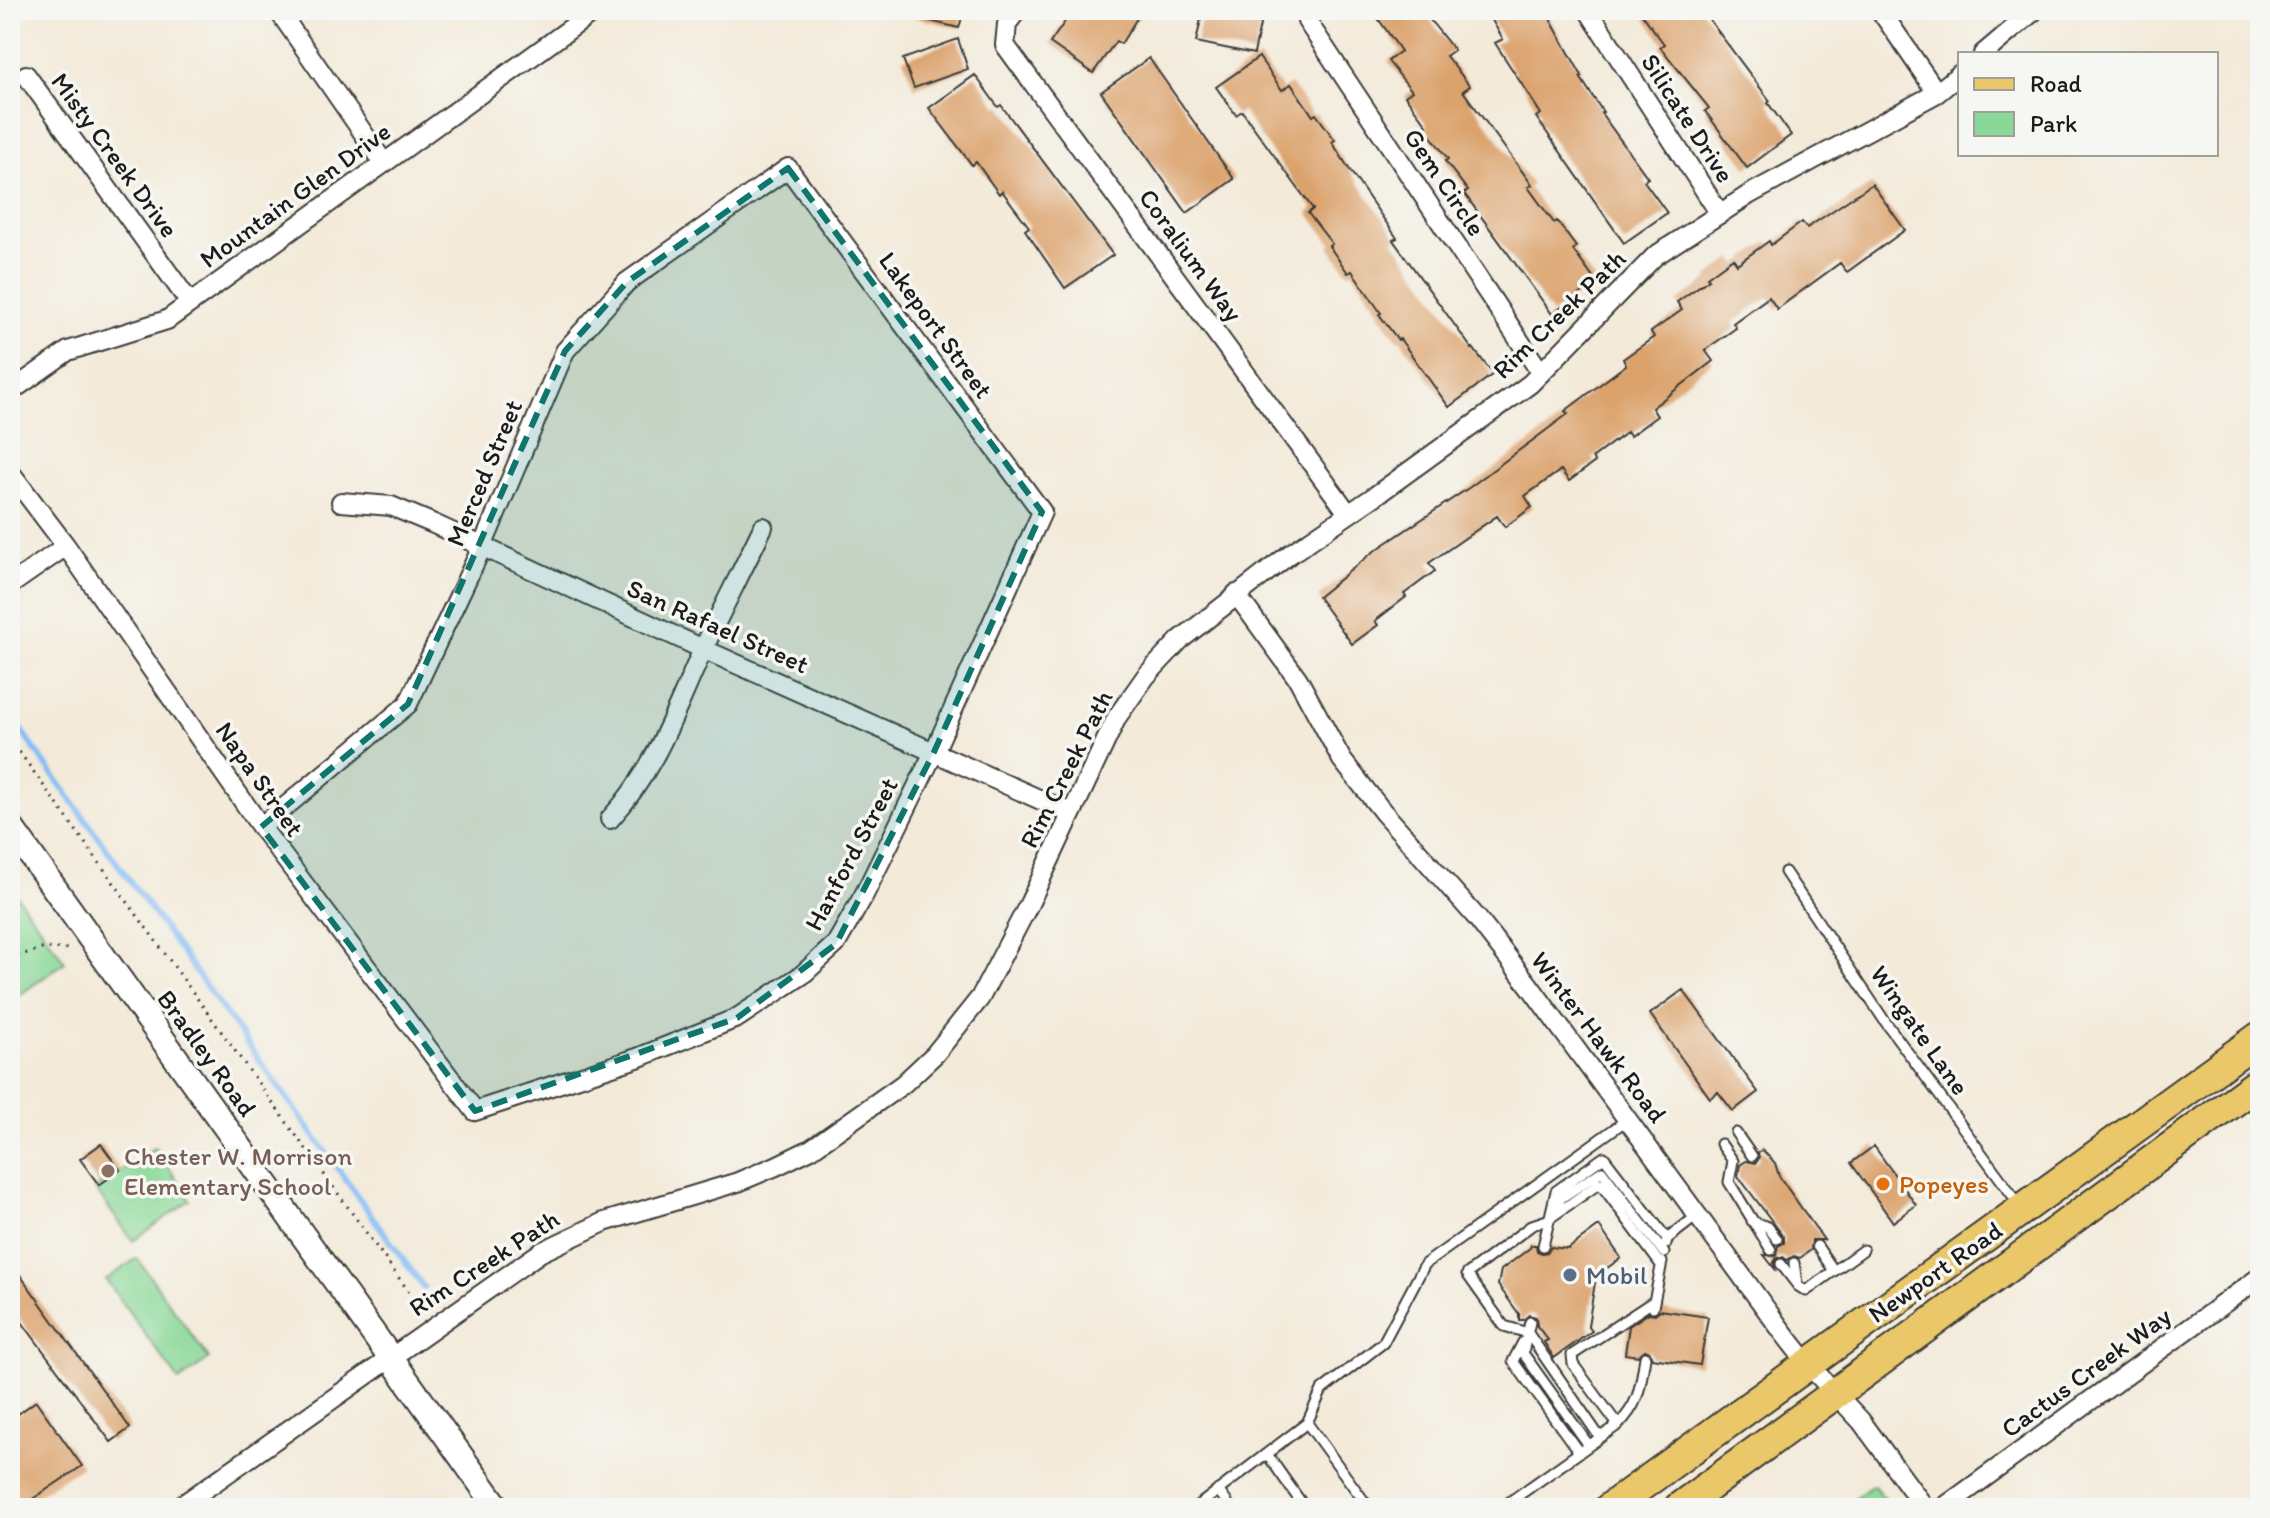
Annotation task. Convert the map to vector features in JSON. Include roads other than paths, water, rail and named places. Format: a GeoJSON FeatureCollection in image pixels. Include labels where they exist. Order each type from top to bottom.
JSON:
{"type":"FeatureCollection","features":[{"type":"Feature","properties":{"kind":"main road","name":"Newport Road"},"geometry":{"type":"LineString","coordinates":[[1610,1508],[2260,1037]]}},
{"type":"Feature","properties":{"kind":"main road","name":"Newport Road"},"geometry":{"type":"LineString","coordinates":[[1679,1508],[2260,1082]]}},
{"type":"Feature","properties":{"kind":"street"},"geometry":{"type":"LineString","coordinates":[[278,10],[384,163]]}},
{"type":"Feature","properties":{"kind":"street","name":"Mountain Glen Drive"},"geometry":{"type":"LineString","coordinates":[[10,392],[68,351],[167,320],[596,10]]}},
{"type":"Feature","properties":{"kind":"street","name":"Silicate Drive"},"geometry":{"type":"LineString","coordinates":[[1588,10],[1720,214]]}},
{"type":"Feature","properties":{"kind":"street"},"geometry":{"type":"LineString","coordinates":[[1880,10],[1937,93]]}},
{"type":"Feature","properties":{"kind":"street"},"geometry":{"type":"LineString","coordinates":[[1985,52],[2035,10]]}},
{"type":"Feature","properties":{"kind":"street","name":"Coralium Way"},"geometry":{"type":"LineString","coordinates":[[1012,17],[1005,45],[1348,513]]}},
{"type":"Feature","properties":{"kind":"street","name":"Gem Circle"},"geometry":{"type":"LineString","coordinates":[[1307,21],[1541,373]]}},
{"type":"Feature","properties":{"kind":"street","name":"Misty Creek Drive"},"geometry":{"type":"LineString","coordinates":[[26,75],[190,303]]}},
{"type":"Feature","properties":{"kind":"street","name":"Rim Creek Path"},"geometry":{"type":"LineString","coordinates":[[178,1508],[541,1252],[604,1222],[738,1182],[776,1166],[811,1149],[879,1104],[935,1054],[980,998],[1029,904],[1117,717],[1130,696],[1180,640],[1236,594],[1530,384],[1655,256],[1750,194],[1937,93],[1958,76]]}},
{"type":"Feature","properties":{"kind":"street","name":"Lakeport Street"},"geometry":{"type":"LineString","coordinates":[[788,168],[1042,512]]}},
{"type":"Feature","properties":{"kind":"street","name":"Merced Street"},"geometry":{"type":"LineString","coordinates":[[261,827],[408,704],[482,547],[565,351],[627,282],[788,168]]}},
{"type":"Feature","properties":{"kind":"street","name":"Napa Street"},"geometry":{"type":"LineString","coordinates":[[10,472],[66,546],[261,827],[475,1111]]}},
{"type":"Feature","properties":{"kind":"street","name":"San Rafael Street"},"geometry":{"type":"LineString","coordinates":[[341,502],[391,506],[1070,813]]}},
{"type":"Feature","properties":{"kind":"street","name":"Hanford Street"},"geometry":{"type":"LineString","coordinates":[[475,1111],[637,1058],[737,1018],[802,975],[836,944],[864,895],[934,752],[1042,512]]}},
{"type":"Feature","properties":{"kind":"street"},"geometry":{"type":"LineString","coordinates":[[610,819],[632,796],[651,766],[703,649],[763,527]]}},
{"type":"Feature","properties":{"kind":"street"},"geometry":{"type":"LineString","coordinates":[[10,585],[66,546]]}},
{"type":"Feature","properties":{"kind":"street","name":"Winter Hawk Road"},"geometry":{"type":"LineString","coordinates":[[1236,594],[1298,679],[1342,760],[1383,812],[1486,929],[1807,1363],[1861,1421],[1925,1508]]}},
{"type":"Feature","properties":{"kind":"street","name":"Bradley Road"},"geometry":{"type":"LineString","coordinates":[[10,826],[498,1508]]}},
{"type":"Feature","properties":{"kind":"street","name":"Cactus Creek Way"},"geometry":{"type":"LineString","coordinates":[[1943,1508],[2260,1277]]}},
{"type":"Feature","properties":{"kind":"lane","name":"Wingate Lane"},"geometry":{"type":"LineString","coordinates":[[1785,872],[1884,1020],[2023,1210]]}},
{"type":"Feature","properties":{"kind":"lane"},"geometry":{"type":"LineString","coordinates":[[1195,1508],[1307,1423],[1322,1390],[1383,1343],[1425,1264],[1628,1119]]}},
{"type":"Feature","properties":{"kind":"lane"},"geometry":{"type":"LineString","coordinates":[[1736,1133],[1752,1156]]}},
{"type":"Feature","properties":{"kind":"lane"},"geometry":{"type":"LineString","coordinates":[[1721,1144],[1733,1161],[1729,1182],[1771,1250]]}},
{"type":"Feature","properties":{"kind":"lane"},"geometry":{"type":"LineString","coordinates":[[1543,1246],[1556,1191],[1604,1157],[1667,1239]]}},
{"type":"Feature","properties":{"kind":"lane"},"geometry":{"type":"LineString","coordinates":[[1547,1220],[1561,1198],[1602,1171],[1664,1253]]}},
{"type":"Feature","properties":{"kind":"lane"},"geometry":{"type":"LineString","coordinates":[[1599,1436],[1528,1333],[1504,1326],[1467,1274],[1532,1225],[1547,1220],[1600,1183],[1661,1265]]}},
{"type":"Feature","properties":{"kind":"lane"},"geometry":{"type":"LineString","coordinates":[[1618,1425],[1573,1364],[1572,1355],[1653,1305],[1667,1239],[1698,1215]]}},
{"type":"Feature","properties":{"kind":"lane"},"geometry":{"type":"LineString","coordinates":[[1752,1221],[1768,1227],[1777,1239]]}},
{"type":"Feature","properties":{"kind":"lane"},"geometry":{"type":"LineString","coordinates":[[1817,1246],[1834,1271]]}},
{"type":"Feature","properties":{"kind":"lane"},"geometry":{"type":"LineString","coordinates":[[1781,1264],[1798,1286],[1806,1291],[1863,1250]]}},
{"type":"Feature","properties":{"kind":"lane"},"geometry":{"type":"LineString","coordinates":[[1794,1263],[1798,1286]]}},
{"type":"Feature","properties":{"kind":"lane"},"geometry":{"type":"LineString","coordinates":[[1530,1322],[1523,1353],[1588,1444]]}},
{"type":"Feature","properties":{"kind":"lane"},"geometry":{"type":"LineString","coordinates":[[1528,1333],[1513,1361],[1578,1451]]}},
{"type":"Feature","properties":{"kind":"lane"},"geometry":{"type":"LineString","coordinates":[[1501,1508],[1618,1425],[1637,1402],[1645,1357]]}},
{"type":"Feature","properties":{"kind":"lane"},"geometry":{"type":"LineString","coordinates":[[1307,1423],[1369,1508]]}},
{"type":"Feature","properties":{"kind":"lane"},"geometry":{"type":"LineString","coordinates":[[1267,1454],[1305,1508]]}},
{"type":"Feature","properties":{"kind":"lane"},"geometry":{"type":"LineString","coordinates":[[1218,1490],[1231,1508]]}},
{"type":"Feature","properties":{"kind":"waterway"},"geometry":{"type":"LineString","coordinates":[[10,715],[424,1288]]}},
{"type":"Feature","properties":{"kind":"place","name":"Chester W. Morrison Elementary School"},"geometry":{"type":"Point","coordinates":[108,1171]}},
{"type":"Feature","properties":{"kind":"place","name":"Popeyes"},"geometry":{"type":"Point","coordinates":[1883,1184]}},
{"type":"Feature","properties":{"kind":"place","name":"Mobil"},"geometry":{"type":"Point","coordinates":[1570,1275]}}]}
